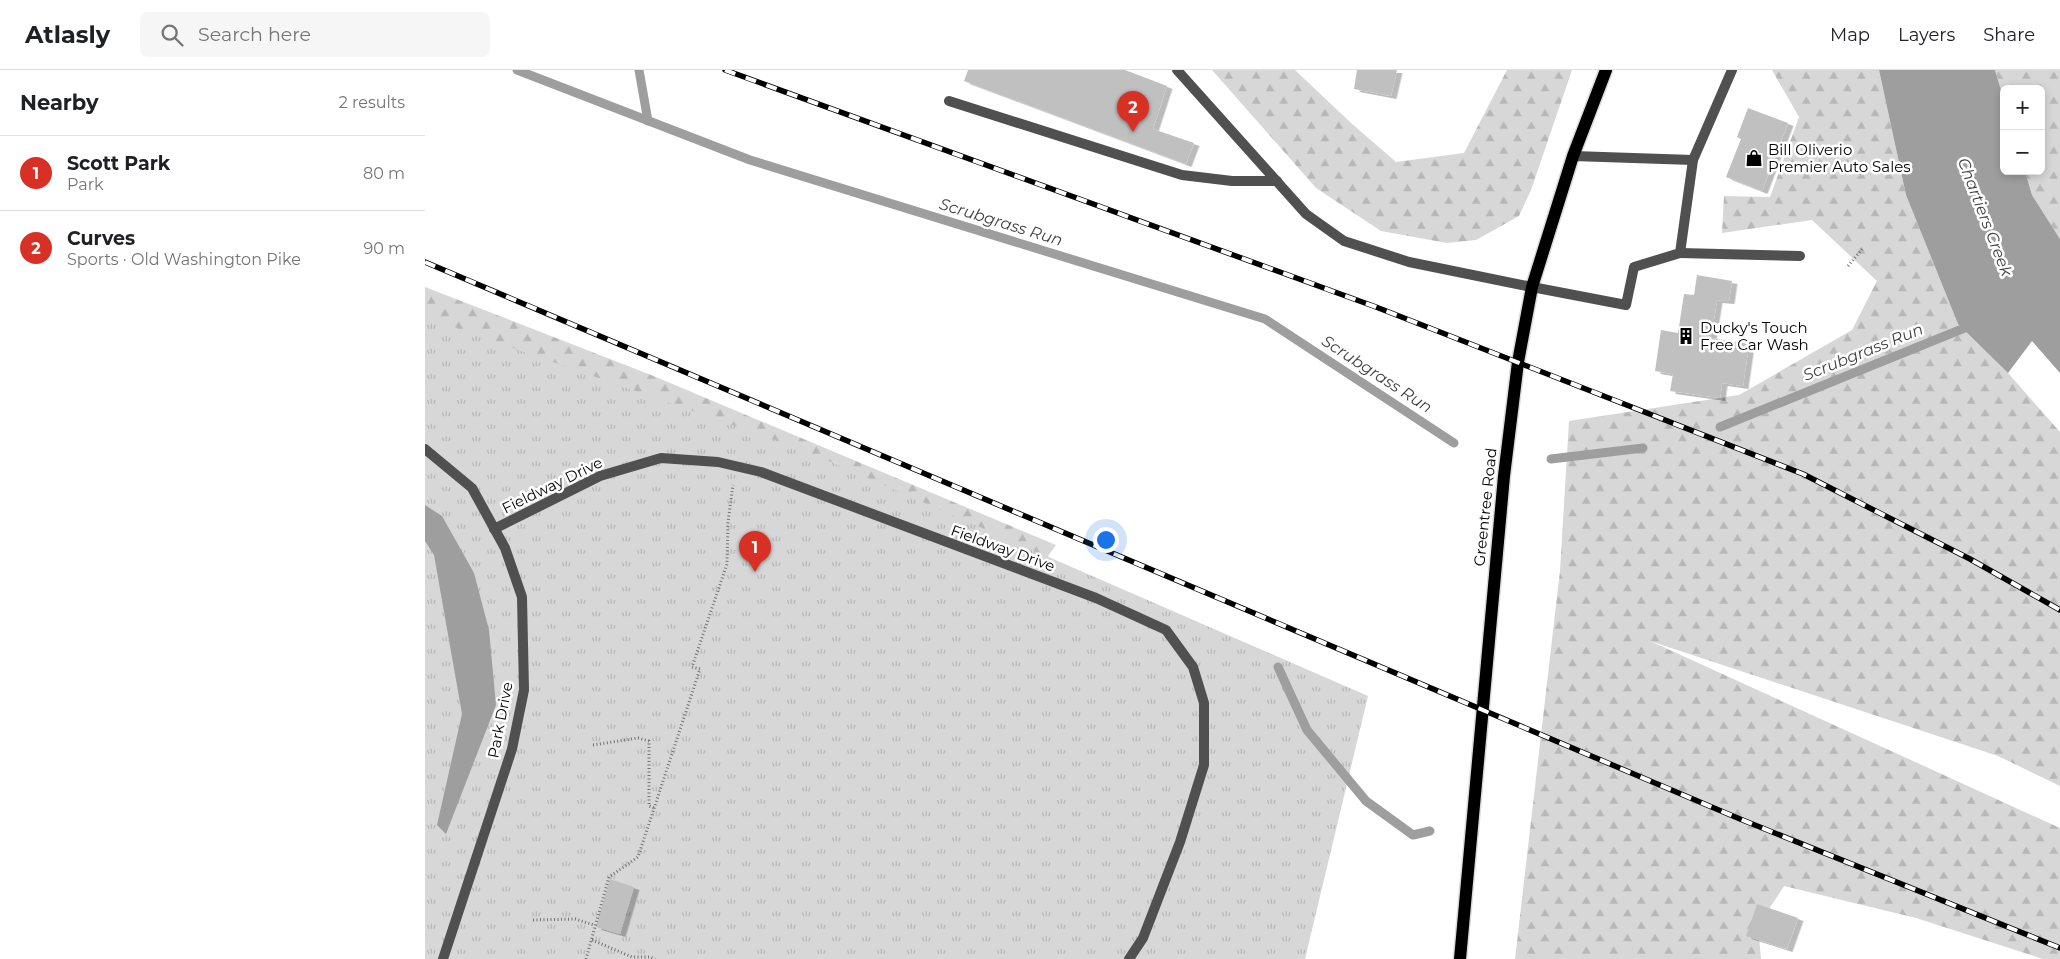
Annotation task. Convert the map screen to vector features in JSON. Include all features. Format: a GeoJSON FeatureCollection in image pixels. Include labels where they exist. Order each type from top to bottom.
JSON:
{"type":"FeatureCollection","features":[{"type":"Feature","properties":{"kind":"main road","name":"Greentree Road"},"geometry":{"type":"LineString","coordinates":[[1460,959],[1504,476],[1518,362],[1532,287],[1573,156],[1606,70]]}},
{"type":"Feature","properties":{"kind":"street"},"geometry":{"type":"LineString","coordinates":[[1177,70],[1306,214],[1344,241],[1409,262],[1626,305],[1633,267],[1680,253],[1800,256]]}},
{"type":"Feature","properties":{"kind":"street"},"geometry":{"type":"LineString","coordinates":[[1680,253],[1693,160],[1732,70]]}},
{"type":"Feature","properties":{"kind":"street"},"geometry":{"type":"LineString","coordinates":[[949,101],[1182,175],[1232,181],[1277,181]]}},
{"type":"Feature","properties":{"kind":"street"},"geometry":{"type":"LineString","coordinates":[[1573,156],[1693,160]]}},
{"type":"Feature","properties":{"kind":"street","name":"Park Drive"},"geometry":{"type":"LineString","coordinates":[[425,449],[472,488],[505,548],[522,597],[524,690],[512,748],[443,959]]}},
{"type":"Feature","properties":{"kind":"street","name":"Fieldway Drive"},"geometry":{"type":"LineString","coordinates":[[494,529],[600,476],[661,458],[718,462],[761,472],[1096,598],[1166,630],[1193,667],[1204,703],[1204,765],[1179,842],[1143,938],[1129,959]]}},
{"type":"Feature","properties":{"kind":"path"},"geometry":{"type":"LineString","coordinates":[[1848,266],[1863,248]]}},
{"type":"Feature","properties":{"kind":"path"},"geometry":{"type":"LineString","coordinates":[[585,959],[609,877],[638,857],[700,669],[692,667],[727,564],[728,522],[735,466]]}},
{"type":"Feature","properties":{"kind":"path"},"geometry":{"type":"LineString","coordinates":[[593,745],[638,738],[649,741],[649,806],[654,808]]}},
{"type":"Feature","properties":{"kind":"path"},"geometry":{"type":"LineString","coordinates":[[533,920],[575,919],[594,926]]}},
{"type":"Feature","properties":{"kind":"path"},"geometry":{"type":"LineString","coordinates":[[592,940],[632,957],[650,957],[655,959]]}},
{"type":"Feature","properties":{"kind":"green space"},"geometry":{"type":"Polygon","coordinates":[[[1212,70],[1295,70],[1396,162],[1464,153],[1507,70],[1572,70],[1531,190],[1519,216],[1476,240],[1447,243],[1381,231],[1316,188],[1212,70]]]}},
{"type":"Feature","properties":{"kind":"green space"},"geometry":{"type":"Polygon","coordinates":[[[1772,70],[1879,70],[1906,195],[1958,324],[2008,373],[2060,432],[2060,786],[1998,756],[1650,641],[2060,828],[2060,959],[2043,959],[1916,918],[1784,886],[1758,926],[1761,959],[1515,959],[1560,571],[1569,421],[1739,395],[1852,330],[1877,281],[1812,220],[1722,233],[1724,196],[1770,197],[1799,117],[1772,70]]]}},
{"type":"Feature","properties":{"kind":"green space"},"geometry":{"type":"Polygon","coordinates":[[[1995,70],[2060,70],[2060,239],[2032,195],[2026,175],[2045,175],[2045,85],[2000,85],[2000,87],[1995,70]]]}},
{"type":"Feature","properties":{"kind":"green space"},"geometry":{"type":"Polygon","coordinates":[[[425,287],[651,375],[1056,545],[1044,562],[425,380],[425,287]]]}},
{"type":"Feature","properties":{"kind":"green space"},"geometry":{"type":"Polygon","coordinates":[[[425,317],[801,449],[1368,696],[1305,959],[425,959],[425,317]]]}},
{"type":"Feature","properties":{"kind":"water","name":"Chartiers Creek"},"geometry":{"type":"Polygon","coordinates":[[[1879,70],[1995,70],[2000,87],[2000,175],[2026,175],[2032,195],[2060,239],[2060,373],[2032,341],[2008,373],[1958,324],[1906,195],[1879,70]]]}},
{"type":"Feature","properties":{"kind":"water"},"geometry":{"type":"Polygon","coordinates":[[[425,505],[442,516],[474,573],[489,630],[496,705],[446,834],[437,825],[462,714],[434,555],[425,541],[425,505]]]}},
{"type":"Feature","properties":{"kind":"building"},"geometry":{"type":"Polygon","coordinates":[[[968,70],[1125,70],[1167,86],[1153,129],[1194,143],[1186,164],[964,81],[968,70]]]}},
{"type":"Feature","properties":{"kind":"building"},"geometry":{"type":"Polygon","coordinates":[[[1357,70],[1397,70],[1391,96],[1354,89],[1357,70]]]}},
{"type":"Feature","properties":{"kind":"building","name":"Bill Oliverio Premier Auto Sales"},"geometry":{"type":"Polygon","coordinates":[[[1748,108],[1788,123],[1762,191],[1726,177],[1741,139],[1737,137],[1748,108]]]}},
{"type":"Feature","properties":{"kind":"building","name":"Ducky's Touch Free Car Wash"},"geometry":{"type":"Polygon","coordinates":[[[1697,275],[1732,281],[1729,301],[1717,300],[1711,338],[1749,344],[1743,386],[1722,383],[1720,398],[1670,391],[1673,374],[1655,371],[1661,330],[1678,333],[1684,294],[1694,295],[1697,275]]]}},
{"type":"Feature","properties":{"kind":"building"},"geometry":{"type":"Polygon","coordinates":[[[610,879],[634,887],[620,934],[596,927],[610,879]]]}},
{"type":"Feature","properties":{"kind":"building"},"geometry":{"type":"Polygon","coordinates":[[[1757,904],[1798,918],[1787,949],[1746,936],[1757,904]]]}},
{"type":"Feature","properties":{"kind":"waterway","name":"Scrubgrass Run"},"geometry":{"type":"LineString","coordinates":[[517,70],[750,160],[1265,319],[1454,443]]}},
{"type":"Feature","properties":{"kind":"waterway"},"geometry":{"type":"LineString","coordinates":[[639,70],[648,121]]}},
{"type":"Feature","properties":{"kind":"waterway","name":"Scrubgrass Run"},"geometry":{"type":"LineString","coordinates":[[1720,427],[1972,325]]}},
{"type":"Feature","properties":{"kind":"waterway","name":"Scrubgrass Run"},"geometry":{"type":"LineString","coordinates":[[1551,459],[1643,448]]}},
{"type":"Feature","properties":{"kind":"waterway"},"geometry":{"type":"LineString","coordinates":[[1278,667],[1307,730],[1366,801],[1413,835],[1430,831]]}},
{"type":"Feature","properties":{"kind":"railway"},"geometry":{"type":"LineString","coordinates":[[725,70],[1376,307],[1803,474],[1970,559],[2060,610]]}},
{"type":"Feature","properties":{"kind":"railway"},"geometry":{"type":"LineString","coordinates":[[425,262],[1740,819],[2060,948]]}},
{"type":"Feature","properties":{"kind":"place","name":"Curves"},"geometry":{"type":"Point","coordinates":[1133,132]}},
{"type":"Feature","properties":{"kind":"place","name":"Bill Oliverio Premier Auto Sales"},"geometry":{"type":"Point","coordinates":[1754,158]}},
{"type":"Feature","properties":{"kind":"place","name":"Ducky's Touch Free Car Wash"},"geometry":{"type":"Point","coordinates":[1686,336]}},
{"type":"Feature","properties":{"kind":"place","name":"Scott Park"},"geometry":{"type":"Point","coordinates":[755,572]}}]}
